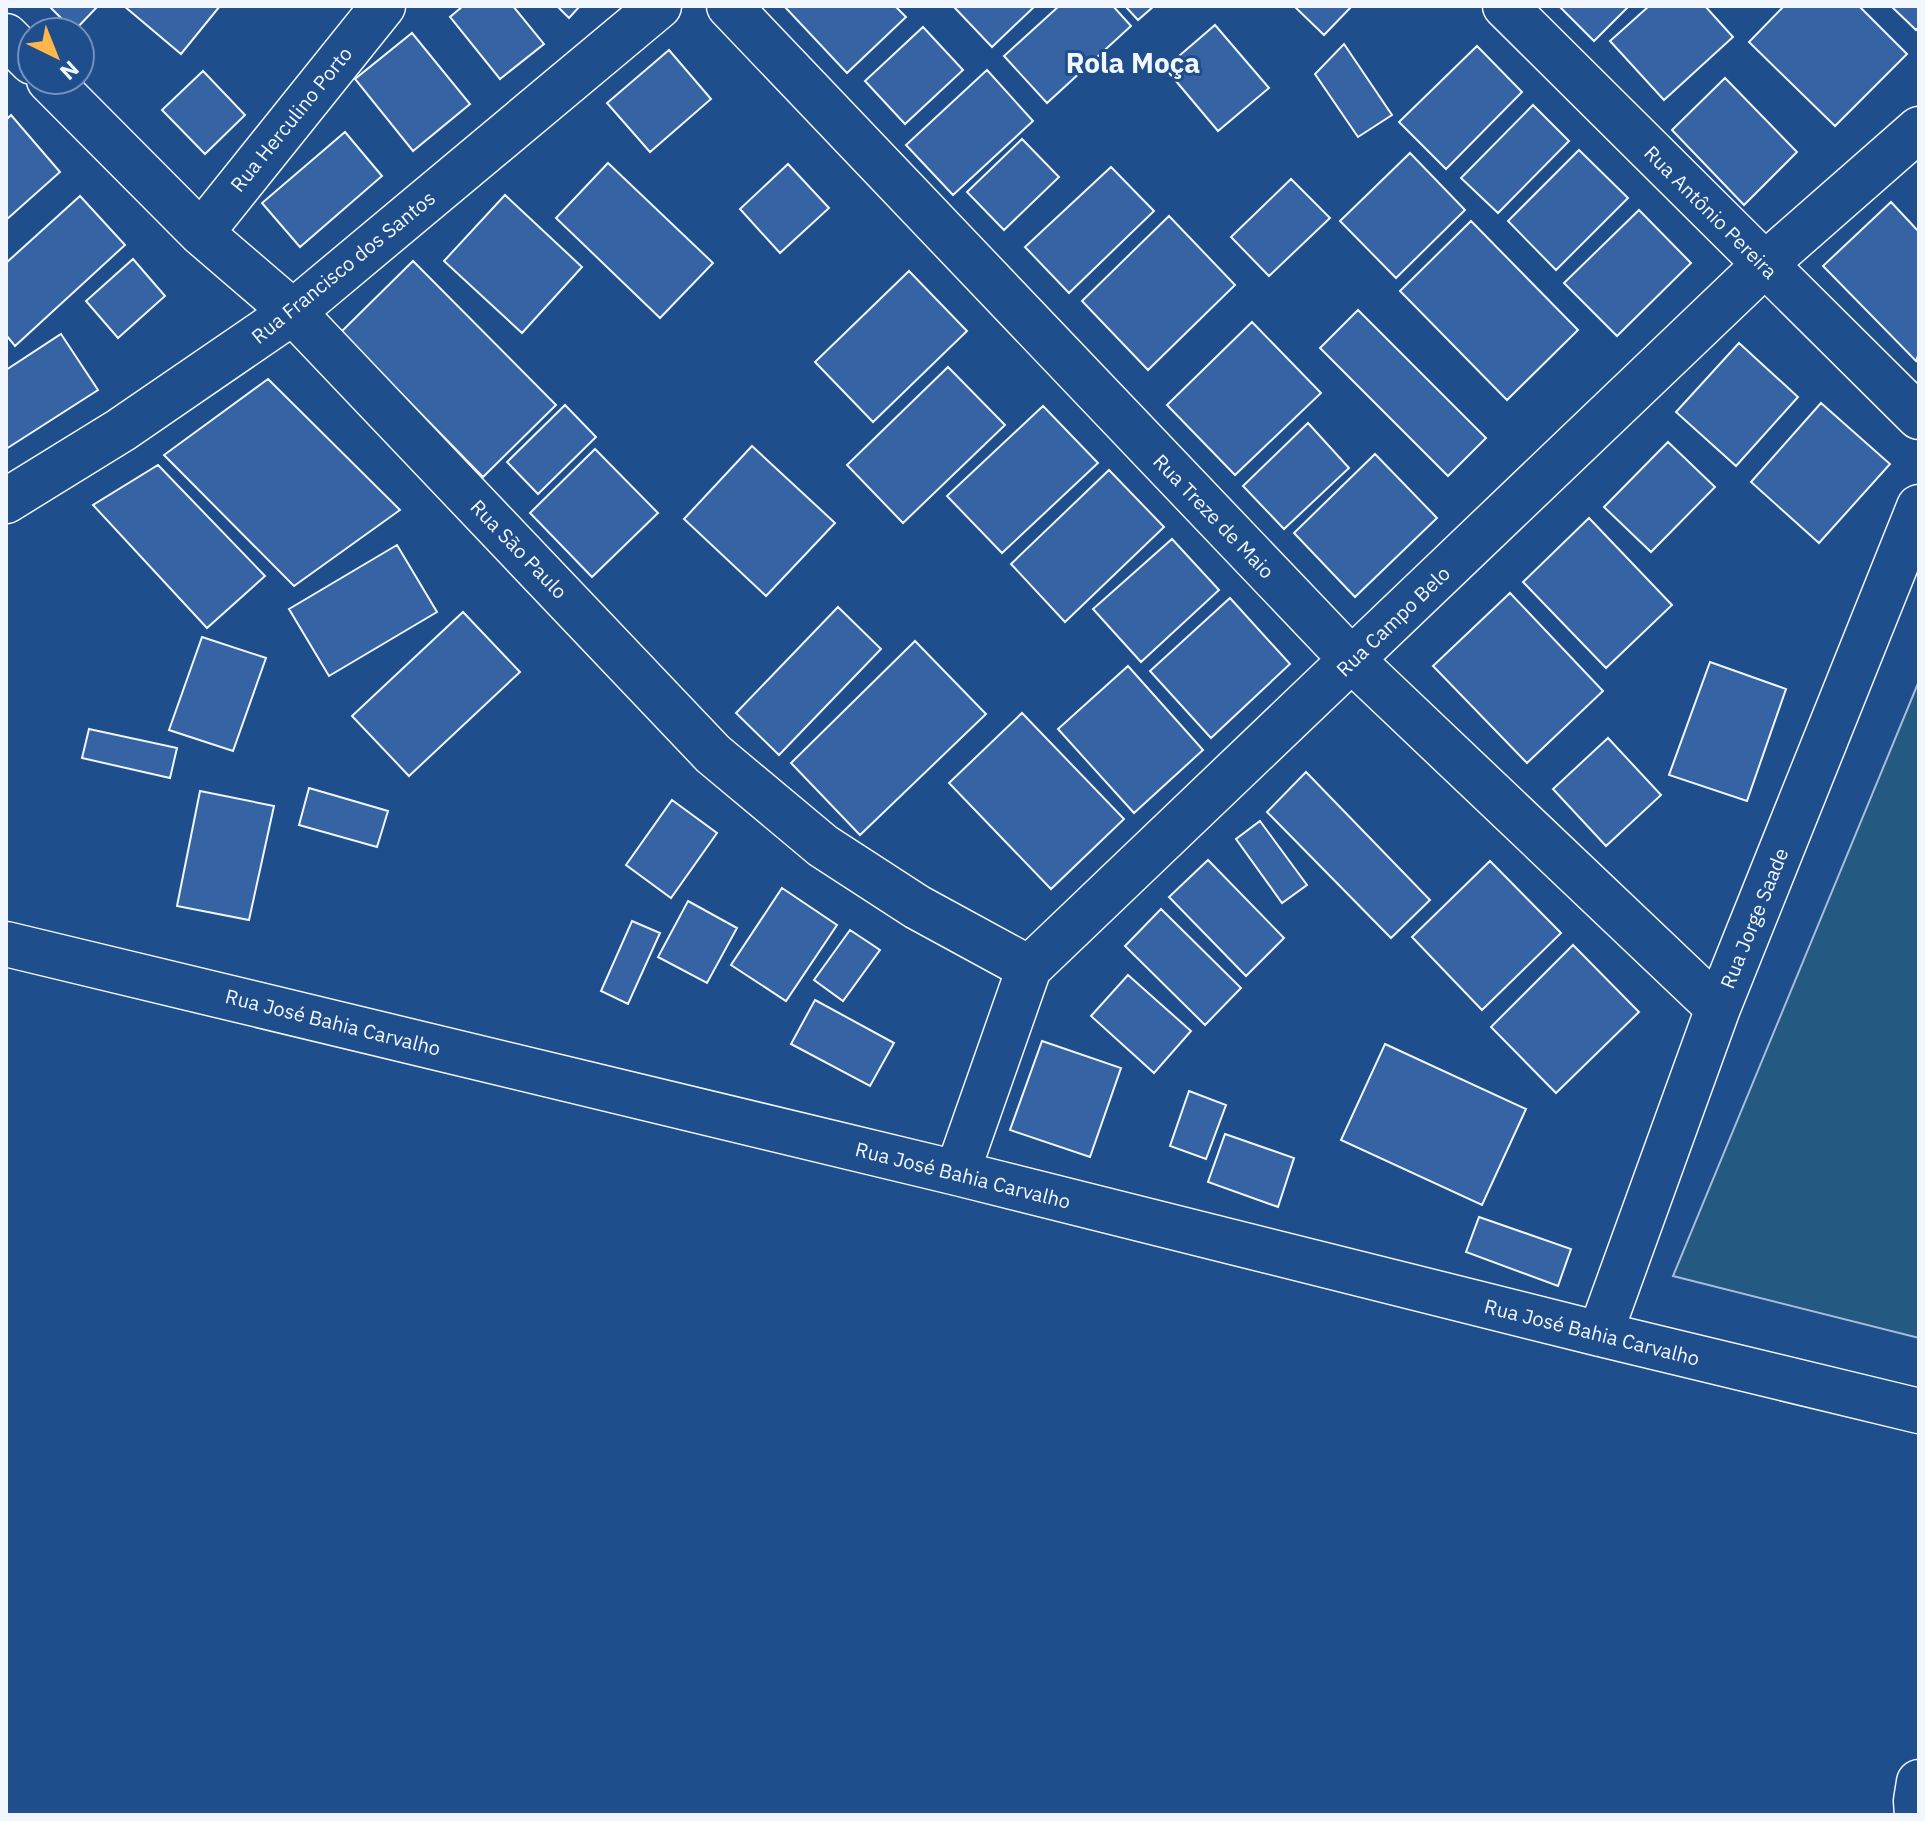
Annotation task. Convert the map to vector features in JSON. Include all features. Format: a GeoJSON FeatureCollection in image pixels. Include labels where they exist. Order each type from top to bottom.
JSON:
{"type":"FeatureCollection","features":[{"type":"Feature","properties":{"kind":"street","name":"Rua Herculino Porto"},"geometry":{"type":"LineString","coordinates":[[201,233],[383,6]]}},
{"type":"Feature","properties":{"kind":"street","name":"Rua Francisco dos Santos"},"geometry":{"type":"LineString","coordinates":[[6,501],[121,430],[293,312],[659,6]]}},
{"type":"Feature","properties":{"kind":"street","name":"Rua Treze de Maio"},"geometry":{"type":"LineString","coordinates":[[729,6],[1352,660],[1718,1008]]}},
{"type":"Feature","properties":{"kind":"street","name":"Rua Antônio Pereira"},"geometry":{"type":"LineString","coordinates":[[1505,6],[1919,417]]}},
{"type":"Feature","properties":{"kind":"street","name":"Rua São Paulo"},"geometry":{"type":"LineString","coordinates":[[65,96],[201,233],[293,312],[713,754],[823,846],[917,907],[1029,968]]}},
{"type":"Feature","properties":{"kind":"street","name":"Rua Campo Belo"},"geometry":{"type":"LineString","coordinates":[[957,1173],[1029,968],[1764,265],[1919,129]]}},
{"type":"Feature","properties":{"kind":"street","name":"Rua Jorge Saade"},"geometry":{"type":"LineString","coordinates":[[1600,1334],[1718,1008],[1919,507]]}},
{"type":"Feature","properties":{"kind":"street","name":"Rua José Bahia Carvalho"},"geometry":{"type":"LineString","coordinates":[[6,944],[957,1173],[1919,1411]]}},
{"type":"Feature","properties":{"kind":"street"},"geometry":{"type":"LineString","coordinates":[[1917,1815],[1919,1782]]}},
{"type":"Feature","properties":{"kind":"shaded area"},"geometry":{"type":"Polygon","coordinates":[[[1919,681],[1919,1338],[1673,1276],[1919,681]]]}},
{"type":"Feature","properties":{"kind":"building"},"geometry":{"type":"Polygon","coordinates":[[[49,6],[98,6],[88,16],[59,16],[49,6]]]}},
{"type":"Feature","properties":{"kind":"building"},"geometry":{"type":"Polygon","coordinates":[[[124,6],[220,6],[181,54],[124,6]]]}},
{"type":"Feature","properties":{"kind":"building"},"geometry":{"type":"Polygon","coordinates":[[[463,6],[513,6],[544,44],[500,79],[450,17],[463,6]]]}},
{"type":"Feature","properties":{"kind":"building"},"geometry":{"type":"Polygon","coordinates":[[[557,6],[580,6],[569,18],[557,6]]]}},
{"type":"Feature","properties":{"kind":"building"},"geometry":{"type":"Polygon","coordinates":[[[784,6],[895,6],[906,17],[847,73],[784,6]]]}},
{"type":"Feature","properties":{"kind":"building"},"geometry":{"type":"Polygon","coordinates":[[[953,6],[1035,6],[992,47],[953,6]]]}},
{"type":"Feature","properties":{"kind":"building"},"geometry":{"type":"Polygon","coordinates":[[[1059,6],[1113,6],[1131,26],[1047,103],[1004,56],[1059,6]]]}},
{"type":"Feature","properties":{"kind":"building"},"geometry":{"type":"Polygon","coordinates":[[[1125,6],[1154,6],[1138,20],[1125,6]]]}},
{"type":"Feature","properties":{"kind":"building"},"geometry":{"type":"Polygon","coordinates":[[[1294,6],[1352,6],[1324,35],[1294,6]]]}},
{"type":"Feature","properties":{"kind":"building"},"geometry":{"type":"Polygon","coordinates":[[[1559,6],[1629,6],[1594,41],[1559,6]]]}},
{"type":"Feature","properties":{"kind":"building"},"geometry":{"type":"Polygon","coordinates":[[[1649,6],[1705,6],[1733,37],[1664,100],[1610,41],[1649,6]]]}},
{"type":"Feature","properties":{"kind":"building"},"geometry":{"type":"Polygon","coordinates":[[[1784,6],[1859,6],[1907,54],[1835,126],[1749,42],[1784,6]]]}},
{"type":"Feature","properties":{"kind":"building"},"geometry":{"type":"Polygon","coordinates":[[[1891,6],[1919,6],[1919,27],[1916,30],[1891,6]]]}},
{"type":"Feature","properties":{"kind":"building"},"geometry":{"type":"Polygon","coordinates":[[[1215,25],[1269,88],[1218,131],[1165,68],[1215,25]]]}},
{"type":"Feature","properties":{"kind":"building"},"geometry":{"type":"Polygon","coordinates":[[[923,27],[963,70],[905,124],[865,81],[923,27]]]}},
{"type":"Feature","properties":{"kind":"building"},"geometry":{"type":"Polygon","coordinates":[[[412,33],[470,104],[413,151],[355,79],[412,33]]]}},
{"type":"Feature","properties":{"kind":"building"},"geometry":{"type":"Polygon","coordinates":[[[1344,44],[1392,115],[1358,137],[1315,74],[1344,44]]]}},
{"type":"Feature","properties":{"kind":"building"},"geometry":{"type":"Polygon","coordinates":[[[1477,46],[1522,92],[1446,169],[1399,122],[1477,46]]]}},
{"type":"Feature","properties":{"kind":"building"},"geometry":{"type":"Polygon","coordinates":[[[669,50],[711,99],[650,152],[607,103],[669,50]]]}},
{"type":"Feature","properties":{"kind":"building"},"geometry":{"type":"Polygon","coordinates":[[[987,70],[1033,121],[953,195],[906,145],[987,70]]]}},
{"type":"Feature","properties":{"kind":"building"},"geometry":{"type":"Polygon","coordinates":[[[203,71],[245,115],[205,154],[162,110],[203,71]]]}},
{"type":"Feature","properties":{"kind":"building"},"geometry":{"type":"Polygon","coordinates":[[[1725,78],[1797,152],[1744,205],[1672,130],[1725,78]]]}},
{"type":"Feature","properties":{"kind":"building"},"geometry":{"type":"Polygon","coordinates":[[[1533,105],[1569,141],[1498,213],[1461,178],[1533,105]]]}},
{"type":"Feature","properties":{"kind":"building"},"geometry":{"type":"Polygon","coordinates":[[[11,115],[60,172],[6,220],[6,120],[11,115]]]}},
{"type":"Feature","properties":{"kind":"building"},"geometry":{"type":"Polygon","coordinates":[[[345,132],[382,176],[300,247],[262,203],[345,132]]]}},
{"type":"Feature","properties":{"kind":"building"},"geometry":{"type":"Polygon","coordinates":[[[1022,139],[1059,177],[1004,230],[967,192],[1022,139]]]}},
{"type":"Feature","properties":{"kind":"building"},"geometry":{"type":"Polygon","coordinates":[[[1579,150],[1628,198],[1556,270],[1508,221],[1579,150]]]}},
{"type":"Feature","properties":{"kind":"building"},"geometry":{"type":"Polygon","coordinates":[[[1410,153],[1465,210],[1396,278],[1340,221],[1410,153]]]}},
{"type":"Feature","properties":{"kind":"building"},"geometry":{"type":"Polygon","coordinates":[[[608,163],[713,263],[660,318],[556,218],[608,163]]]}},
{"type":"Feature","properties":{"kind":"building"},"geometry":{"type":"Polygon","coordinates":[[[788,164],[829,208],[780,253],[740,209],[788,164]]]}},
{"type":"Feature","properties":{"kind":"building"},"geometry":{"type":"Polygon","coordinates":[[[1111,167],[1154,211],[1069,293],[1025,247],[1111,167]]]}},
{"type":"Feature","properties":{"kind":"building"},"geometry":{"type":"Polygon","coordinates":[[[1291,179],[1330,218],[1269,276],[1231,237],[1291,179]]]}},
{"type":"Feature","properties":{"kind":"building"},"geometry":{"type":"Polygon","coordinates":[[[505,195],[582,267],[522,333],[444,261],[505,195]]]}},
{"type":"Feature","properties":{"kind":"building"},"geometry":{"type":"Polygon","coordinates":[[[80,196],[125,245],[15,346],[6,335],[6,263],[80,196]]]}},
{"type":"Feature","properties":{"kind":"building"},"geometry":{"type":"Polygon","coordinates":[[[1891,202],[1919,232],[1919,353],[1916,361],[1823,266],[1891,202]]]}},
{"type":"Feature","properties":{"kind":"building"},"geometry":{"type":"Polygon","coordinates":[[[1639,210],[1691,263],[1617,336],[1564,283],[1639,210]]]}},
{"type":"Feature","properties":{"kind":"building"},"geometry":{"type":"Polygon","coordinates":[[[1169,216],[1235,285],[1148,370],[1082,301],[1169,216]]]}},
{"type":"Feature","properties":{"kind":"building"},"geometry":{"type":"Polygon","coordinates":[[[1471,221],[1578,330],[1507,400],[1400,291],[1471,221]]]}},
{"type":"Feature","properties":{"kind":"building"},"geometry":{"type":"Polygon","coordinates":[[[133,259],[165,296],[118,338],[86,301],[133,259]]]}},
{"type":"Feature","properties":{"kind":"building"},"geometry":{"type":"Polygon","coordinates":[[[413,261],[556,405],[483,477],[341,332],[413,261]]]}},
{"type":"Feature","properties":{"kind":"building"},"geometry":{"type":"Polygon","coordinates":[[[909,271],[967,331],[873,422],[815,362],[909,271]]]}},
{"type":"Feature","properties":{"kind":"building"},"geometry":{"type":"Polygon","coordinates":[[[1358,310],[1486,438],[1448,476],[1320,348],[1358,310]]]}},
{"type":"Feature","properties":{"kind":"building"},"geometry":{"type":"Polygon","coordinates":[[[1252,322],[1321,393],[1235,475],[1167,405],[1252,322]]]}},
{"type":"Feature","properties":{"kind":"building"},"geometry":{"type":"Polygon","coordinates":[[[61,334],[98,390],[6,449],[6,370],[61,334]]]}},
{"type":"Feature","properties":{"kind":"building"},"geometry":{"type":"Polygon","coordinates":[[[1739,343],[1798,397],[1736,466],[1676,412],[1739,343]]]}},
{"type":"Feature","properties":{"kind":"building"},"geometry":{"type":"Polygon","coordinates":[[[948,367],[1005,425],[903,523],[847,465],[948,367]]]}},
{"type":"Feature","properties":{"kind":"building"},"geometry":{"type":"Polygon","coordinates":[[[268,379],[400,510],[294,586],[164,455],[268,379]]]}},
{"type":"Feature","properties":{"kind":"building"},"geometry":{"type":"Polygon","coordinates":[[[1821,403],[1890,464],[1819,543],[1751,482],[1821,403]]]}},
{"type":"Feature","properties":{"kind":"building"},"geometry":{"type":"Polygon","coordinates":[[[565,405],[596,437],[538,494],[507,462],[565,405]]]}},
{"type":"Feature","properties":{"kind":"building"},"geometry":{"type":"Polygon","coordinates":[[[1043,406],[1098,463],[1002,553],[947,496],[1043,406]]]}},
{"type":"Feature","properties":{"kind":"building"},"geometry":{"type":"Polygon","coordinates":[[[1308,423],[1349,468],[1284,529],[1243,486],[1308,423]]]}},
{"type":"Feature","properties":{"kind":"building"},"geometry":{"type":"Polygon","coordinates":[[[1668,442],[1715,487],[1651,552],[1604,507],[1668,442]]]}},
{"type":"Feature","properties":{"kind":"building"},"geometry":{"type":"Polygon","coordinates":[[[752,446],[835,523],[766,596],[684,519],[752,446]]]}},
{"type":"Feature","properties":{"kind":"building"},"geometry":{"type":"Polygon","coordinates":[[[595,449],[658,513],[592,577],[530,513],[595,449]]]}},
{"type":"Feature","properties":{"kind":"building"},"geometry":{"type":"Polygon","coordinates":[[[1375,454],[1437,518],[1355,597],[1294,533],[1375,454]]]}},
{"type":"Feature","properties":{"kind":"building"},"geometry":{"type":"Polygon","coordinates":[[[158,465],[265,576],[207,628],[93,505],[158,465]]]}},
{"type":"Feature","properties":{"kind":"building"},"geometry":{"type":"Polygon","coordinates":[[[1109,470],[1164,527],[1065,622],[1011,564],[1109,470]]]}},
{"type":"Feature","properties":{"kind":"building"},"geometry":{"type":"Polygon","coordinates":[[[1589,518],[1672,605],[1606,668],[1523,582],[1589,518]]]}},
{"type":"Feature","properties":{"kind":"building"},"geometry":{"type":"Polygon","coordinates":[[[1172,539],[1219,590],[1141,662],[1093,609],[1172,539]]]}},
{"type":"Feature","properties":{"kind":"building"},"geometry":{"type":"Polygon","coordinates":[[[397,545],[437,612],[329,676],[289,609],[397,545]]]}},
{"type":"Feature","properties":{"kind":"building"},"geometry":{"type":"Polygon","coordinates":[[[1510,593],[1603,691],[1527,763],[1433,666],[1510,593]]]}},
{"type":"Feature","properties":{"kind":"building"},"geometry":{"type":"Polygon","coordinates":[[[1230,598],[1290,664],[1211,738],[1150,671],[1230,598]]]}},
{"type":"Feature","properties":{"kind":"building"},"geometry":{"type":"Polygon","coordinates":[[[838,607],[881,649],[779,755],[736,713],[838,607]]]}},
{"type":"Feature","properties":{"kind":"building"},"geometry":{"type":"Polygon","coordinates":[[[463,612],[520,672],[409,776],[352,716],[463,612]]]}},
{"type":"Feature","properties":{"kind":"building"},"geometry":{"type":"Polygon","coordinates":[[[202,637],[266,658],[233,751],[169,730],[202,637]]]}},
{"type":"Feature","properties":{"kind":"building"},"geometry":{"type":"Polygon","coordinates":[[[915,641],[986,714],[860,835],[791,763],[915,641]]]}},
{"type":"Feature","properties":{"kind":"building"},"geometry":{"type":"Polygon","coordinates":[[[1710,662],[1786,689],[1747,801],[1669,775],[1710,662]]]}},
{"type":"Feature","properties":{"kind":"building"},"geometry":{"type":"Polygon","coordinates":[[[1128,666],[1203,750],[1134,813],[1058,729],[1128,666]]]}},
{"type":"Feature","properties":{"kind":"building"},"geometry":{"type":"Polygon","coordinates":[[[1022,713],[1124,819],[1051,889],[949,783],[1022,713]]]}},
{"type":"Feature","properties":{"kind":"building"},"geometry":{"type":"Polygon","coordinates":[[[89,729],[177,748],[170,778],[82,758],[89,729]]]}},
{"type":"Feature","properties":{"kind":"building"},"geometry":{"type":"Polygon","coordinates":[[[1608,738],[1661,795],[1606,846],[1553,789],[1608,738]]]}},
{"type":"Feature","properties":{"kind":"building"},"geometry":{"type":"Polygon","coordinates":[[[1306,772],[1430,900],[1391,938],[1267,812],[1306,772]]]}},
{"type":"Feature","properties":{"kind":"building"},"geometry":{"type":"Polygon","coordinates":[[[309,788],[388,811],[377,847],[299,825],[309,788]]]}},
{"type":"Feature","properties":{"kind":"building"},"geometry":{"type":"Polygon","coordinates":[[[200,791],[274,806],[249,920],[177,906],[200,791]]]}},
{"type":"Feature","properties":{"kind":"building"},"geometry":{"type":"Polygon","coordinates":[[[672,800],[717,833],[671,898],[626,865],[672,800]]]}},
{"type":"Feature","properties":{"kind":"building"},"geometry":{"type":"Polygon","coordinates":[[[1260,821],[1307,885],[1282,903],[1236,839],[1260,821]]]}},
{"type":"Feature","properties":{"kind":"building"},"geometry":{"type":"Polygon","coordinates":[[[1208,860],[1284,938],[1246,976],[1169,897],[1208,860]]]}},
{"type":"Feature","properties":{"kind":"building"},"geometry":{"type":"Polygon","coordinates":[[[1490,861],[1561,933],[1482,1010],[1412,937],[1490,861]]]}},
{"type":"Feature","properties":{"kind":"building"},"geometry":{"type":"Polygon","coordinates":[[[782,888],[837,925],[786,1001],[731,965],[782,888]]]}},
{"type":"Feature","properties":{"kind":"building"},"geometry":{"type":"Polygon","coordinates":[[[688,901],[737,928],[707,983],[658,957],[688,901]]]}},
{"type":"Feature","properties":{"kind":"building"},"geometry":{"type":"Polygon","coordinates":[[[1161,909],[1241,988],[1205,1025],[1125,946],[1161,909]]]}},
{"type":"Feature","properties":{"kind":"building"},"geometry":{"type":"Polygon","coordinates":[[[632,921],[660,933],[628,1004],[601,991],[632,921]]]}},
{"type":"Feature","properties":{"kind":"building"},"geometry":{"type":"Polygon","coordinates":[[[850,930],[880,950],[843,1001],[814,980],[850,930]]]}},
{"type":"Feature","properties":{"kind":"building"},"geometry":{"type":"Polygon","coordinates":[[[1573,945],[1639,1012],[1556,1093],[1491,1027],[1573,945]]]}},
{"type":"Feature","properties":{"kind":"building"},"geometry":{"type":"Polygon","coordinates":[[[1128,975],[1191,1031],[1154,1073],[1091,1016],[1128,975]]]}},
{"type":"Feature","properties":{"kind":"building"},"geometry":{"type":"Polygon","coordinates":[[[815,1000],[894,1043],[870,1086],[791,1044],[815,1000]]]}},
{"type":"Feature","properties":{"kind":"building"},"geometry":{"type":"Polygon","coordinates":[[[1042,1041],[1121,1068],[1090,1157],[1010,1130],[1042,1041]]]}},
{"type":"Feature","properties":{"kind":"building"},"geometry":{"type":"Polygon","coordinates":[[[1385,1044],[1526,1109],[1482,1205],[1341,1140],[1385,1044]]]}},
{"type":"Feature","properties":{"kind":"building"},"geometry":{"type":"Polygon","coordinates":[[[1189,1091],[1226,1105],[1206,1159],[1170,1146],[1189,1091]]]}},
{"type":"Feature","properties":{"kind":"building"},"geometry":{"type":"Polygon","coordinates":[[[1225,1134],[1294,1158],[1278,1207],[1208,1182],[1225,1134]]]}},
{"type":"Feature","properties":{"kind":"building"},"geometry":{"type":"Polygon","coordinates":[[[1479,1217],[1571,1249],[1558,1286],[1466,1252],[1479,1217]]]}},
{"type":"Feature","properties":{"kind":"district","name":"Rola Moça"},"geometry":{"type":"Point","coordinates":[1133,62]}}]}
